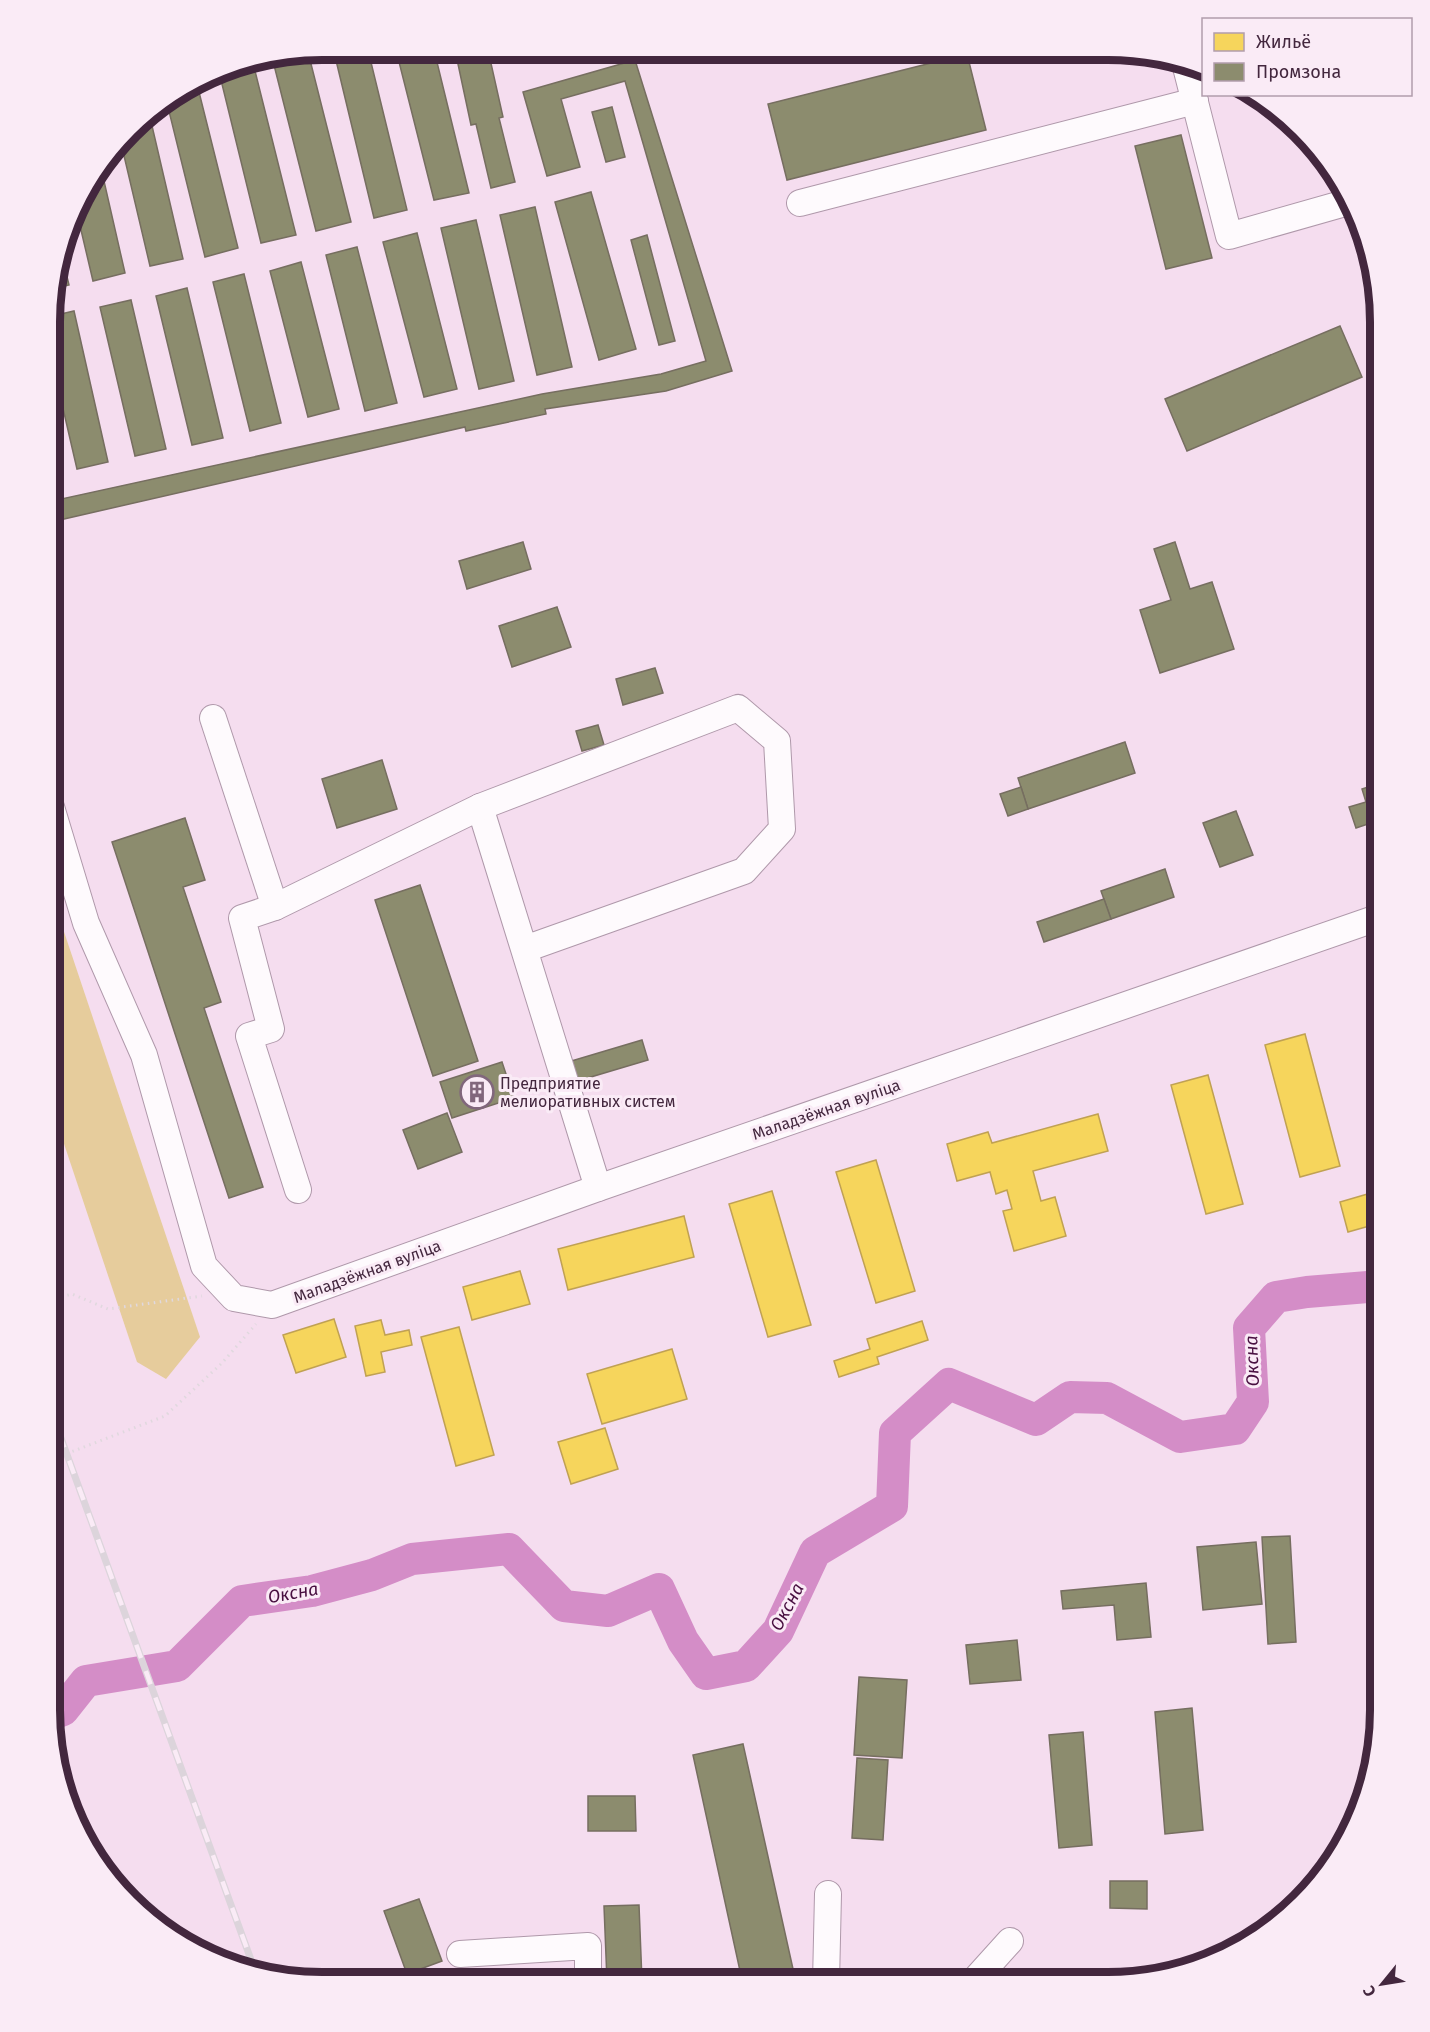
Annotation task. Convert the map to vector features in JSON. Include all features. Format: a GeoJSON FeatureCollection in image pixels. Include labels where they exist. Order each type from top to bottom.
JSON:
{"type":"FeatureCollection","features":[{"type":"Feature","properties":{"kind":"street"},"geometry":{"type":"LineString","coordinates":[[1188,73],[1229,236],[1342,204]]}},
{"type":"Feature","properties":{"kind":"street"},"geometry":{"type":"LineString","coordinates":[[800,203],[1195,101]]}},
{"type":"Feature","properties":{"kind":"street"},"geometry":{"type":"LineString","coordinates":[[297,1190],[249,1036],[271,1029],[242,918],[275,907],[480,807],[738,708],[777,741],[782,829],[744,871],[525,949]]}},
{"type":"Feature","properties":{"kind":"street"},"geometry":{"type":"LineString","coordinates":[[213,718],[275,907]]}},
{"type":"Feature","properties":{"kind":"street"},"geometry":{"type":"LineString","coordinates":[[480,807],[598,1188]]}},
{"type":"Feature","properties":{"kind":"street"},"geometry":{"type":"LineString","coordinates":[[60,837],[86,923],[144,1055],[204,1266],[234,1298],[272,1305]]}},
{"type":"Feature","properties":{"kind":"street","name":"Маладзёжная вуліца"},"geometry":{"type":"LineString","coordinates":[[272,1305],[598,1188],[1370,920]]}},
{"type":"Feature","properties":{"kind":"street"},"geometry":{"type":"LineString","coordinates":[[826,1972],[828,1894]]}},
{"type":"Feature","properties":{"kind":"street"},"geometry":{"type":"LineString","coordinates":[[982,1972],[1010,1941]]}},
{"type":"Feature","properties":{"kind":"street"},"geometry":{"type":"LineString","coordinates":[[460,1954],[588,1946],[588,1972]]}},
{"type":"Feature","properties":{"kind":"path"},"geometry":{"type":"LineString","coordinates":[[60,1297],[72,1294],[108,1309],[227,1291]]}},
{"type":"Feature","properties":{"kind":"path"},"geometry":{"type":"LineString","coordinates":[[60,1456],[165,1416],[222,1363],[272,1305]]}},
{"type":"Feature","properties":{"kind":"shaded area"},"geometry":{"type":"Polygon","coordinates":[[[60,920],[200,1337],[166,1379],[137,1362],[60,1132],[60,920]]]}},
{"type":"Feature","properties":{"kind":"building: Жильё"},"geometry":{"type":"Polygon","coordinates":[[[1305,1034],[1340,1166],[1300,1177],[1265,1045],[1305,1034]]]}},
{"type":"Feature","properties":{"kind":"building: Жильё"},"geometry":{"type":"Polygon","coordinates":[[[1208,1075],[1243,1204],[1206,1214],[1171,1085],[1208,1075]]]}},
{"type":"Feature","properties":{"kind":"building: Жильё"},"geometry":{"type":"Polygon","coordinates":[[[1098,1114],[1108,1151],[1033,1171],[1041,1201],[1055,1197],[1066,1236],[1014,1251],[1003,1211],[1012,1209],[1007,1190],[996,1194],[990,1172],[957,1181],[947,1144],[988,1132],[992,1143],[1098,1114]]]}},
{"type":"Feature","properties":{"kind":"building: Жильё"},"geometry":{"type":"Polygon","coordinates":[[[876,1160],[915,1291],[876,1303],[836,1172],[876,1160]]]}},
{"type":"Feature","properties":{"kind":"building: Жильё"},"geometry":{"type":"Polygon","coordinates":[[[772,1191],[811,1325],[768,1337],[729,1204],[772,1191]]]}},
{"type":"Feature","properties":{"kind":"building: Жильё"},"geometry":{"type":"Polygon","coordinates":[[[1370,1193],[1370,1226],[1348,1232],[1340,1202],[1370,1193]]]}},
{"type":"Feature","properties":{"kind":"building: Жильё"},"geometry":{"type":"Polygon","coordinates":[[[684,1216],[694,1257],[568,1290],[558,1249],[684,1216]]]}},
{"type":"Feature","properties":{"kind":"building: Жильё"},"geometry":{"type":"Polygon","coordinates":[[[520,1271],[530,1304],[472,1320],[463,1287],[520,1271]]]}},
{"type":"Feature","properties":{"kind":"building: Жильё"},"geometry":{"type":"Polygon","coordinates":[[[334,1319],[346,1357],[296,1373],[283,1335],[334,1319]]]}},
{"type":"Feature","properties":{"kind":"building: Жильё"},"geometry":{"type":"Polygon","coordinates":[[[381,1320],[385,1335],[409,1330],[412,1345],[381,1352],[385,1372],[366,1376],[355,1326],[381,1320]]]}},
{"type":"Feature","properties":{"kind":"building: Жильё"},"geometry":{"type":"Polygon","coordinates":[[[922,1321],[928,1340],[877,1357],[879,1364],[839,1377],[834,1361],[870,1349],[867,1339],[922,1321]]]}},
{"type":"Feature","properties":{"kind":"building: Жильё"},"geometry":{"type":"Polygon","coordinates":[[[459,1327],[494,1455],[456,1466],[421,1337],[459,1327]]]}},
{"type":"Feature","properties":{"kind":"building: Жильё"},"geometry":{"type":"Polygon","coordinates":[[[672,1349],[687,1399],[602,1424],[587,1374],[672,1349]]]}},
{"type":"Feature","properties":{"kind":"building: Жильё"},"geometry":{"type":"Polygon","coordinates":[[[605,1428],[618,1469],[571,1484],[558,1442],[605,1428]]]}},
{"type":"Feature","properties":{"kind":"building: Промзона"},"geometry":{"type":"Polygon","coordinates":[[[336,60],[370,60],[407,210],[374,218],[336,60]]]}},
{"type":"Feature","properties":{"kind":"building: Промзона"},"geometry":{"type":"Polygon","coordinates":[[[399,60],[436,60],[469,193],[434,200],[399,60]]]}},
{"type":"Feature","properties":{"kind":"building: Промзона"},"geometry":{"type":"Polygon","coordinates":[[[457,60],[490,60],[503,117],[499,118],[515,182],[491,188],[476,124],[471,125],[457,60]]]}},
{"type":"Feature","properties":{"kind":"building: Промзона"},"geometry":{"type":"Polygon","coordinates":[[[635,60],[732,371],[666,391],[545,409],[546,414],[466,431],[465,427],[60,520],[60,499],[542,394],[661,374],[706,361],[625,81],[561,99],[580,167],[547,176],[523,92],[635,60]]]}},
{"type":"Feature","properties":{"kind":"building: Промзона"},"geometry":{"type":"Polygon","coordinates":[[[943,60],[968,60],[986,130],[787,180],[768,104],[943,60]]]}},
{"type":"Feature","properties":{"kind":"building: Промзона"},"geometry":{"type":"Polygon","coordinates":[[[310,61],[351,222],[316,231],[274,65],[310,61]]]}},
{"type":"Feature","properties":{"kind":"building: Промзона"},"geometry":{"type":"Polygon","coordinates":[[[255,71],[296,235],[261,243],[221,80],[255,71]]]}},
{"type":"Feature","properties":{"kind":"building: Промзона"},"geometry":{"type":"Polygon","coordinates":[[[199,92],[238,248],[205,257],[169,110],[199,92]]]}},
{"type":"Feature","properties":{"kind":"building: Промзона"},"geometry":{"type":"Polygon","coordinates":[[[612,107],[625,157],[606,162],[592,112],[612,107]]]}},
{"type":"Feature","properties":{"kind":"building: Промзона"},"geometry":{"type":"Polygon","coordinates":[[[151,123],[183,259],[150,266],[123,152],[151,123]]]}},
{"type":"Feature","properties":{"kind":"building: Промзона"},"geometry":{"type":"Polygon","coordinates":[[[1181,135],[1212,258],[1166,269],[1135,146],[1181,135]]]}},
{"type":"Feature","properties":{"kind":"building: Промзона"},"geometry":{"type":"Polygon","coordinates":[[[103,177],[125,273],[93,281],[79,223],[103,177]]]}},
{"type":"Feature","properties":{"kind":"building: Промзона"},"geometry":{"type":"Polygon","coordinates":[[[591,192],[636,349],[599,360],[555,202],[591,192]]]}},
{"type":"Feature","properties":{"kind":"building: Промзона"},"geometry":{"type":"Polygon","coordinates":[[[535,207],[572,367],[537,375],[500,215],[535,207]]]}},
{"type":"Feature","properties":{"kind":"building: Промзона"},"geometry":{"type":"Polygon","coordinates":[[[476,220],[514,381],[479,389],[441,228],[476,220]]]}},
{"type":"Feature","properties":{"kind":"building: Промзона"},"geometry":{"type":"Polygon","coordinates":[[[417,233],[457,389],[424,397],[383,242],[417,233]]]}},
{"type":"Feature","properties":{"kind":"building: Промзона"},"geometry":{"type":"Polygon","coordinates":[[[647,235],[675,341],[659,345],[631,240],[647,235]]]}},
{"type":"Feature","properties":{"kind":"building: Промзона"},"geometry":{"type":"Polygon","coordinates":[[[357,247],[397,403],[365,411],[326,255],[357,247]]]}},
{"type":"Feature","properties":{"kind":"building: Промзона"},"geometry":{"type":"Polygon","coordinates":[[[301,262],[339,409],[308,417],[270,271],[301,262]]]}},
{"type":"Feature","properties":{"kind":"building: Промзона"},"geometry":{"type":"Polygon","coordinates":[[[65,270],[69,285],[62,287],[65,270]]]}},
{"type":"Feature","properties":{"kind":"building: Промзона"},"geometry":{"type":"Polygon","coordinates":[[[244,274],[281,423],[250,431],[213,282],[244,274]]]}},
{"type":"Feature","properties":{"kind":"building: Промзона"},"geometry":{"type":"Polygon","coordinates":[[[187,288],[223,438],[192,445],[156,296],[187,288]]]}},
{"type":"Feature","properties":{"kind":"building: Промзона"},"geometry":{"type":"Polygon","coordinates":[[[131,300],[166,449],[135,456],[100,307],[131,300]]]}},
{"type":"Feature","properties":{"kind":"building: Промзона"},"geometry":{"type":"Polygon","coordinates":[[[74,311],[108,462],[77,469],[60,396],[60,314],[74,311]]]}},
{"type":"Feature","properties":{"kind":"building: Промзона"},"geometry":{"type":"Polygon","coordinates":[[[1340,326],[1362,377],[1187,451],[1165,399],[1340,326]]]}},
{"type":"Feature","properties":{"kind":"building: Промзона"},"geometry":{"type":"Polygon","coordinates":[[[523,542],[531,569],[467,589],[459,561],[523,542]]]}},
{"type":"Feature","properties":{"kind":"building: Промзона"},"geometry":{"type":"Polygon","coordinates":[[[1175,542],[1190,589],[1212,582],[1234,649],[1160,673],[1140,610],[1171,600],[1154,549],[1175,542]]]}},
{"type":"Feature","properties":{"kind":"building: Промзона"},"geometry":{"type":"Polygon","coordinates":[[[557,607],[571,647],[512,667],[499,626],[557,607]]]}},
{"type":"Feature","properties":{"kind":"building: Промзона"},"geometry":{"type":"Polygon","coordinates":[[[655,668],[663,693],[623,705],[616,679],[655,668]]]}},
{"type":"Feature","properties":{"kind":"building: Промзона"},"geometry":{"type":"Polygon","coordinates":[[[598,725],[604,745],[582,751],[576,731],[598,725]]]}},
{"type":"Feature","properties":{"kind":"building: Промзона"},"geometry":{"type":"Polygon","coordinates":[[[1125,742],[1135,773],[1028,809],[1018,778],[1125,742]]]}},
{"type":"Feature","properties":{"kind":"building: Промзона"},"geometry":{"type":"Polygon","coordinates":[[[382,760],[397,809],[337,828],[322,779],[382,760]]]}},
{"type":"Feature","properties":{"kind":"building: Промзона"},"geometry":{"type":"Polygon","coordinates":[[[1370,786],[1370,823],[1356,828],[1349,807],[1366,802],[1362,789],[1370,786]]]}},
{"type":"Feature","properties":{"kind":"building: Промзона"},"geometry":{"type":"Polygon","coordinates":[[[1021,787],[1028,809],[1008,816],[1000,794],[1021,787]]]}},
{"type":"Feature","properties":{"kind":"building: Промзона"},"geometry":{"type":"Polygon","coordinates":[[[1236,811],[1253,855],[1220,867],[1203,823],[1236,811]]]}},
{"type":"Feature","properties":{"kind":"building: Промзона"},"geometry":{"type":"Polygon","coordinates":[[[185,818],[205,880],[183,887],[221,1002],[204,1008],[263,1187],[229,1198],[112,842],[185,818]]]}},
{"type":"Feature","properties":{"kind":"building: Промзона"},"geometry":{"type":"Polygon","coordinates":[[[1165,869],[1174,897],[1111,919],[1101,891],[1165,869]]]}},
{"type":"Feature","properties":{"kind":"building: Промзона"},"geometry":{"type":"Polygon","coordinates":[[[420,885],[478,1061],[433,1076],[375,900],[420,885]]]}},
{"type":"Feature","properties":{"kind":"building: Промзона"},"geometry":{"type":"Polygon","coordinates":[[[1104,899],[1111,919],[1044,942],[1037,922],[1104,899]]]}},
{"type":"Feature","properties":{"kind":"building: Промзона"},"geometry":{"type":"Polygon","coordinates":[[[642,1040],[648,1060],[574,1082],[568,1062],[642,1040]]]}},
{"type":"Feature","properties":{"kind":"building: Промзона","name":"Предприятие мелиоративных систем"},"geometry":{"type":"Polygon","coordinates":[[[502,1062],[514,1098],[452,1118],[440,1082],[502,1062]]]}},
{"type":"Feature","properties":{"kind":"building: Промзона"},"geometry":{"type":"Polygon","coordinates":[[[447,1113],[462,1152],[418,1169],[403,1130],[447,1113]]]}},
{"type":"Feature","properties":{"kind":"building: Промзона"},"geometry":{"type":"Polygon","coordinates":[[[1290,1536],[1296,1642],[1268,1644],[1262,1537],[1290,1536]]]}},
{"type":"Feature","properties":{"kind":"building: Промзона"},"geometry":{"type":"Polygon","coordinates":[[[1256,1542],[1262,1604],[1203,1610],[1197,1547],[1256,1542]]]}},
{"type":"Feature","properties":{"kind":"building: Промзона"},"geometry":{"type":"Polygon","coordinates":[[[1146,1583],[1151,1637],[1117,1640],[1114,1605],[1063,1609],[1061,1591],[1146,1583]]]}},
{"type":"Feature","properties":{"kind":"building: Промзона"},"geometry":{"type":"Polygon","coordinates":[[[1367,1630],[1370,1630],[1369,1651],[1367,1630]]]}},
{"type":"Feature","properties":{"kind":"building: Промзона"},"geometry":{"type":"Polygon","coordinates":[[[1017,1640],[1021,1680],[970,1684],[966,1645],[1017,1640]]]}},
{"type":"Feature","properties":{"kind":"building: Промзона"},"geometry":{"type":"Polygon","coordinates":[[[859,1677],[907,1680],[902,1758],[854,1755],[859,1677]]]}},
{"type":"Feature","properties":{"kind":"building: Промзона"},"geometry":{"type":"Polygon","coordinates":[[[1192,1708],[1203,1830],[1165,1834],[1155,1712],[1192,1708]]]}},
{"type":"Feature","properties":{"kind":"building: Промзона"},"geometry":{"type":"Polygon","coordinates":[[[1083,1732],[1092,1845],[1059,1848],[1049,1735],[1083,1732]]]}},
{"type":"Feature","properties":{"kind":"building: Промзона"},"geometry":{"type":"Polygon","coordinates":[[[743,1744],[793,1969],[779,1972],[740,1972],[693,1755],[743,1744]]]}},
{"type":"Feature","properties":{"kind":"building: Промзона"},"geometry":{"type":"Polygon","coordinates":[[[857,1758],[888,1760],[883,1840],[852,1838],[857,1758]]]}},
{"type":"Feature","properties":{"kind":"building: Промзона"},"geometry":{"type":"Polygon","coordinates":[[[588,1796],[635,1796],[636,1831],[588,1831],[588,1796]]]}},
{"type":"Feature","properties":{"kind":"building: Промзона"},"geometry":{"type":"Polygon","coordinates":[[[1110,1881],[1147,1881],[1147,1909],[1110,1908],[1110,1881]]]}},
{"type":"Feature","properties":{"kind":"building: Промзона"},"geometry":{"type":"Polygon","coordinates":[[[419,1899],[442,1961],[406,1972],[384,1911],[419,1899]]]}},
{"type":"Feature","properties":{"kind":"building: Промзона"},"geometry":{"type":"Polygon","coordinates":[[[639,1905],[642,1972],[607,1972],[604,1906],[639,1905]]]}},
{"type":"Feature","properties":{"kind":"waterway","name":"Оксна"},"geometry":{"type":"LineString","coordinates":[[60,1711],[86,1681],[177,1666],[242,1601],[312,1591],[372,1575],[412,1559],[509,1549],[564,1606],[608,1611],[659,1589],[683,1641],[706,1674],[746,1666],[778,1631],[815,1552],[892,1506],[895,1433],[949,1384],[1036,1420],[1070,1397],[1107,1398],[1180,1437],[1235,1429],[1253,1402],[1249,1328],[1276,1297],[1370,1287]]}},
{"type":"Feature","properties":{"kind":"railway"},"geometry":{"type":"LineString","coordinates":[[60,1435],[252,1962]]}},
{"type":"Feature","properties":{"kind":"place","name":"Предприятие мелиоративных систем"},"geometry":{"type":"Point","coordinates":[477,1092]}}]}
